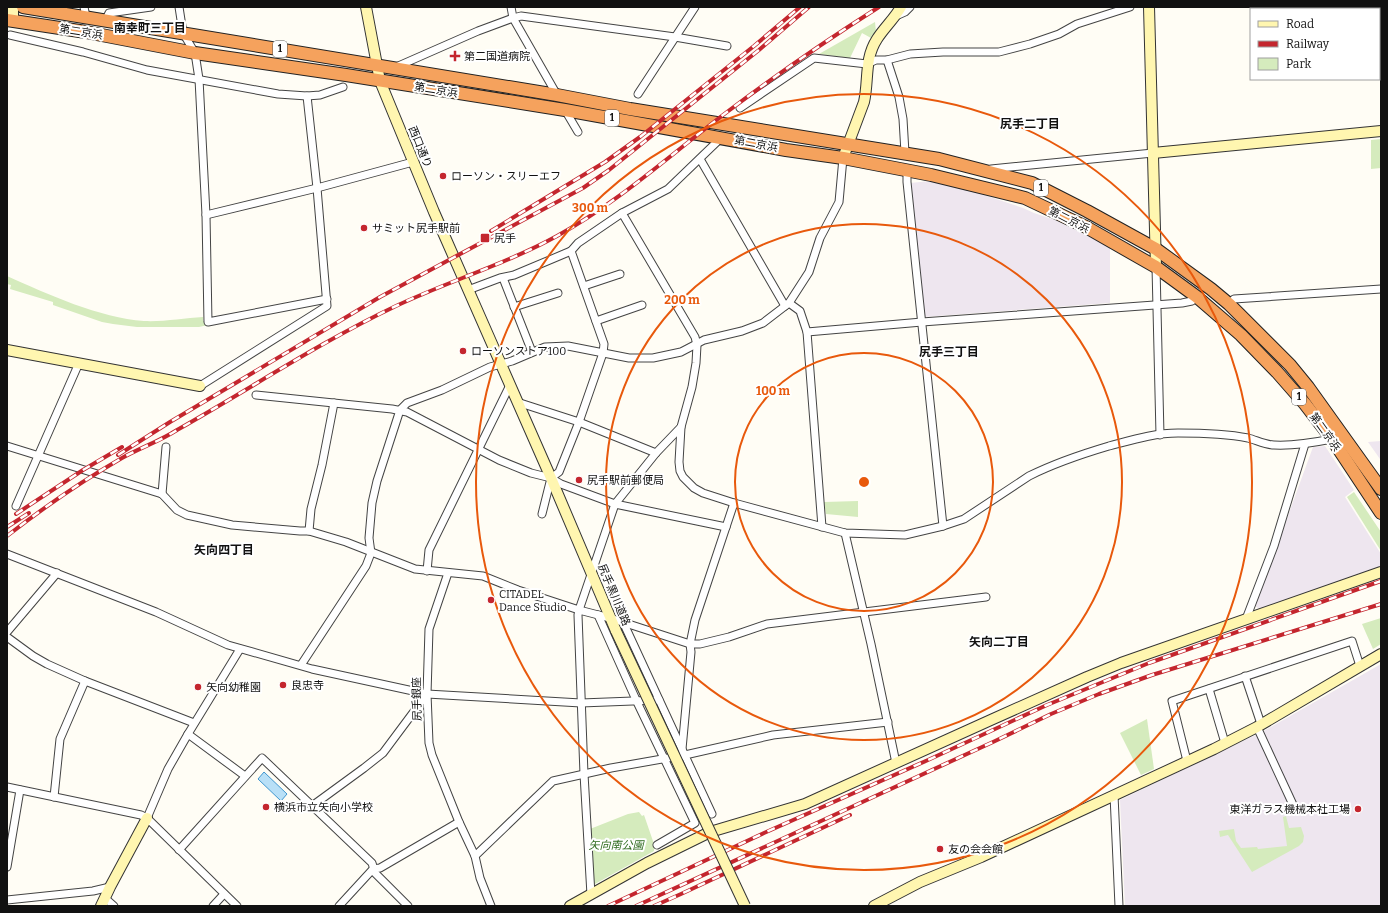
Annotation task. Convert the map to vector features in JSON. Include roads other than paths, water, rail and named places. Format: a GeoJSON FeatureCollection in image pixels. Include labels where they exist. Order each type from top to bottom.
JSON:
{"type":"FeatureCollection","features":[{"type":"Feature","properties":{"kind":"highway","name":"第二京浜"},"geometry":{"type":"LineString","coordinates":[[23,7],[85,12],[105,21],[557,95],[630,109],[872,147],[939,159],[1032,183],[1156,249],[1229,304],[1290,365],[1308,386],[1377,477],[1381,489]]}},
{"type":"Feature","properties":{"kind":"highway","name":"第二京浜"},"geometry":{"type":"LineString","coordinates":[[10,21],[86,32],[194,53],[346,75],[565,110],[722,137],[786,150],[843,158],[976,185],[1026,198],[1086,227],[1156,267],[1197,297],[1241,335],[1277,372],[1305,404],[1332,439],[1381,513]]}},
{"type":"Feature","properties":{"kind":"street"},"geometry":{"type":"LineString","coordinates":[[10,21],[13,7]]}},
{"type":"Feature","properties":{"kind":"street"},"geometry":{"type":"LineString","coordinates":[[105,21],[109,13],[151,7]]}},
{"type":"Feature","properties":{"kind":"street"},"geometry":{"type":"LineString","coordinates":[[179,7],[183,34],[194,53],[199,79],[206,215],[208,322],[327,299]]}},
{"type":"Feature","properties":{"kind":"street","name":"西口通り"},"geometry":{"type":"LineString","coordinates":[[366,7],[380,81],[468,290]]}},
{"type":"Feature","properties":{"kind":"street"},"geometry":{"type":"LineString","coordinates":[[511,7],[513,18],[557,95]]}},
{"type":"Feature","properties":{"kind":"street"},"geometry":{"type":"LineString","coordinates":[[638,94],[695,7]]}},
{"type":"Feature","properties":{"kind":"street"},"geometry":{"type":"LineString","coordinates":[[300,665],[366,566],[372,553],[369,538],[372,503],[377,481],[400,410],[407,403],[442,390],[490,367],[512,361],[545,347],[560,345],[629,358],[653,358],[682,352],[704,340],[742,331],[763,323],[787,305],[809,272],[820,238],[839,202],[843,158],[864,102],[866,93],[867,64],[876,39],[898,12],[905,12],[910,7]]}},
{"type":"Feature","properties":{"kind":"street"},"geometry":{"type":"LineString","coordinates":[[740,108],[814,58],[867,64],[876,60],[887,60],[910,54],[1003,52],[1059,34],[1077,24],[1130,7]]}},
{"type":"Feature","properties":{"kind":"street"},"geometry":{"type":"LineString","coordinates":[[1149,7],[1160,435]]}},
{"type":"Feature","properties":{"kind":"street"},"geometry":{"type":"LineString","coordinates":[[392,68],[521,16],[675,37],[727,46]]}},
{"type":"Feature","properties":{"kind":"street"},"geometry":{"type":"LineString","coordinates":[[10,36],[76,51],[147,70],[278,94],[307,96],[320,95],[343,86]]}},
{"type":"Feature","properties":{"kind":"street"},"geometry":{"type":"LineString","coordinates":[[887,60],[899,98],[903,119],[905,153]]}},
{"type":"Feature","properties":{"kind":"street"},"geometry":{"type":"LineString","coordinates":[[7,350],[200,386],[327,306],[317,188],[307,96]]}},
{"type":"Feature","properties":{"kind":"street"},"geometry":{"type":"LineString","coordinates":[[565,110],[578,132]]}},
{"type":"Feature","properties":{"kind":"street"},"geometry":{"type":"LineString","coordinates":[[985,171],[1381,131]]}},
{"type":"Feature","properties":{"kind":"street"},"geometry":{"type":"LineString","coordinates":[[468,290],[514,275],[572,251],[578,243],[622,213],[668,189],[722,137]]}},
{"type":"Feature","properties":{"kind":"street"},"geometry":{"type":"LineString","coordinates":[[700,159],[787,305],[800,311],[807,332],[822,527]]}},
{"type":"Feature","properties":{"kind":"street"},"geometry":{"type":"LineString","coordinates":[[206,215],[317,188],[413,162]]}},
{"type":"Feature","properties":{"kind":"street"},"geometry":{"type":"LineString","coordinates":[[907,170],[907,182],[943,526]]}},
{"type":"Feature","properties":{"kind":"street"},"geometry":{"type":"LineString","coordinates":[[622,213],[695,337],[697,345],[696,363],[692,388],[681,427],[679,462],[680,471],[683,477],[694,488],[702,493],[845,533],[905,535],[943,526],[964,519],[1040,470],[1084,454],[1137,438],[1178,433],[1247,438],[1272,445],[1305,444],[1332,439]]}},
{"type":"Feature","properties":{"kind":"street"},"geometry":{"type":"LineString","coordinates":[[542,514],[551,478],[559,472],[579,422],[603,353],[604,344],[572,251]]}},
{"type":"Feature","properties":{"kind":"street"},"geometry":{"type":"LineString","coordinates":[[584,286],[620,274]]}},
{"type":"Feature","properties":{"kind":"street"},"geometry":{"type":"LineString","coordinates":[[503,278],[532,352]]}},
{"type":"Feature","properties":{"kind":"street"},"geometry":{"type":"LineString","coordinates":[[1229,304],[1234,299],[1381,289]]}},
{"type":"Feature","properties":{"kind":"street","name":"尻手黒川道路"},"geometry":{"type":"LineString","coordinates":[[468,290],[551,478],[610,618],[745,906]]}},
{"type":"Feature","properties":{"kind":"street"},"geometry":{"type":"LineString","coordinates":[[514,307],[558,293]]}},
{"type":"Feature","properties":{"kind":"street"},"geometry":{"type":"LineString","coordinates":[[807,332],[1192,301],[1197,297]]}},
{"type":"Feature","properties":{"kind":"street"},"geometry":{"type":"LineString","coordinates":[[596,321],[642,305]]}},
{"type":"Feature","properties":{"kind":"street"},"geometry":{"type":"LineString","coordinates":[[16,506],[79,364]]}},
{"type":"Feature","properties":{"kind":"street"},"geometry":{"type":"LineString","coordinates":[[427,571],[429,550],[510,385]]}},
{"type":"Feature","properties":{"kind":"street"},"geometry":{"type":"LineString","coordinates":[[256,395],[400,410],[407,412],[499,460],[528,472],[551,478],[561,484],[616,504],[726,527]]}},
{"type":"Feature","properties":{"kind":"street"},"geometry":{"type":"LineString","coordinates":[[517,402],[579,422],[656,453]]}},
{"type":"Feature","properties":{"kind":"street"},"geometry":{"type":"LineString","coordinates":[[309,531],[311,509],[322,465],[334,403]]}},
{"type":"Feature","properties":{"kind":"street"},"geometry":{"type":"LineString","coordinates":[[590,895],[578,615],[591,573],[616,504],[656,453],[681,427]]}},
{"type":"Feature","properties":{"kind":"street"},"geometry":{"type":"LineString","coordinates":[[1246,619],[1274,546],[1305,444]]}},
{"type":"Feature","properties":{"kind":"street"},"geometry":{"type":"LineString","coordinates":[[7,446],[162,494],[177,510],[186,515],[232,524],[309,531],[346,542],[414,569],[484,576],[518,590],[690,644],[708,643],[767,624],[986,597]]}},
{"type":"Feature","properties":{"kind":"street"},"geometry":{"type":"LineString","coordinates":[[162,494],[166,447]]}},
{"type":"Feature","properties":{"kind":"street"},"geometry":{"type":"LineString","coordinates":[[684,752],[691,652],[690,644],[695,620],[734,503]]}},
{"type":"Feature","properties":{"kind":"street"},"geometry":{"type":"LineString","coordinates":[[845,533],[871,644],[896,764]]}},
{"type":"Feature","properties":{"kind":"street"},"geometry":{"type":"LineString","coordinates":[[7,554],[156,612],[228,645],[312,669],[426,694],[581,703],[659,700]]}},
{"type":"Feature","properties":{"kind":"street"},"geometry":{"type":"LineString","coordinates":[[570,906],[647,863],[710,832],[805,804],[1088,677],[1128,661],[1381,572]]}},
{"type":"Feature","properties":{"kind":"street"},"geometry":{"type":"LineString","coordinates":[[7,632],[57,573]]}},
{"type":"Feature","properties":{"kind":"street","name":"尻手銀座"},"geometry":{"type":"LineString","coordinates":[[448,573],[429,629],[426,694],[429,743],[432,755],[459,822],[475,856],[480,878],[491,906]]}},
{"type":"Feature","properties":{"kind":"street"},"geometry":{"type":"LineString","coordinates":[[598,615],[637,702],[695,823],[657,845]]}},
{"type":"Feature","properties":{"kind":"street"},"geometry":{"type":"LineString","coordinates":[[624,624],[712,814]]}},
{"type":"Feature","properties":{"kind":"street"},"geometry":{"type":"LineString","coordinates":[[7,637],[33,656],[85,681],[194,723]]}},
{"type":"Feature","properties":{"kind":"street"},"geometry":{"type":"LineString","coordinates":[[1187,761],[1172,701],[1352,641],[1360,666]]}},
{"type":"Feature","properties":{"kind":"street"},"geometry":{"type":"LineString","coordinates":[[114,906],[103,902],[110,887],[147,818],[168,770],[194,723],[240,649]]}},
{"type":"Feature","properties":{"kind":"street"},"geometry":{"type":"LineString","coordinates":[[874,906],[920,882],[980,857],[1225,743],[1259,725],[1381,654]]}},
{"type":"Feature","properties":{"kind":"street"},"geometry":{"type":"LineString","coordinates":[[1245,676],[1259,725],[1295,809]]}},
{"type":"Feature","properties":{"kind":"street"},"geometry":{"type":"LineString","coordinates":[[54,797],[60,739],[85,681]]}},
{"type":"Feature","properties":{"kind":"street"},"geometry":{"type":"LineString","coordinates":[[1209,689],[1225,743]]}},
{"type":"Feature","properties":{"kind":"street"},"geometry":{"type":"LineString","coordinates":[[312,806],[383,753],[426,694]]}},
{"type":"Feature","properties":{"kind":"street"},"geometry":{"type":"LineString","coordinates":[[475,856],[553,782],[584,774],[664,758],[684,752],[773,735],[888,722]]}},
{"type":"Feature","properties":{"kind":"street"},"geometry":{"type":"LineString","coordinates":[[188,734],[245,776]]}},
{"type":"Feature","properties":{"kind":"street"},"geometry":{"type":"LineString","coordinates":[[179,850],[262,758],[372,863],[375,873],[408,906]]}},
{"type":"Feature","properties":{"kind":"street"},"geometry":{"type":"LineString","coordinates":[[7,787],[147,818],[237,906]]}},
{"type":"Feature","properties":{"kind":"street"},"geometry":{"type":"LineString","coordinates":[[7,868],[20,790]]}},
{"type":"Feature","properties":{"kind":"street"},"geometry":{"type":"LineString","coordinates":[[1114,795],[1119,906]]}},
{"type":"Feature","properties":{"kind":"street"},"geometry":{"type":"LineString","coordinates":[[339,906],[373,869],[380,868],[459,822]]}},
{"type":"Feature","properties":{"kind":"street"},"geometry":{"type":"LineString","coordinates":[[7,900],[93,891],[110,887]]}},
{"type":"Feature","properties":{"kind":"street"},"geometry":{"type":"LineString","coordinates":[[213,906],[224,894]]}},
{"type":"Feature","properties":{"kind":"water"},"geometry":{"type":"Polygon","coordinates":[[[264,772],[287,794],[281,801],[258,779],[264,772]]]}},
{"type":"Feature","properties":{"kind":"railway"},"geometry":{"type":"LineString","coordinates":[[491,231],[605,162],[640,137],[754,46],[800,7]]}},
{"type":"Feature","properties":{"kind":"railway"},"geometry":{"type":"LineString","coordinates":[[118,455],[170,422],[380,297],[583,188],[609,170],[759,50],[809,7]]}},
{"type":"Feature","properties":{"kind":"railway"},"geometry":{"type":"LineString","coordinates":[[7,536],[63,495],[92,476],[129,454],[170,434],[340,335],[416,297],[538,246],[580,223],[623,193],[764,85],[879,7]]}},
{"type":"Feature","properties":{"kind":"railway"},"geometry":{"type":"LineString","coordinates":[[16,514],[83,470],[122,447]]}},
{"type":"Feature","properties":{"kind":"railway"},"geometry":{"type":"LineString","coordinates":[[7,527],[29,513]]}},
{"type":"Feature","properties":{"kind":"railway"},"geometry":{"type":"LineString","coordinates":[[608,906],[764,833],[1047,705],[1149,663],[1381,581]]}},
{"type":"Feature","properties":{"kind":"railway"},"geometry":{"type":"LineString","coordinates":[[636,906],[1051,714],[1099,694],[1152,675],[1381,604]]}},
{"type":"Feature","properties":{"kind":"railway"},"geometry":{"type":"LineString","coordinates":[[654,906],[850,815]]}},
{"type":"Feature","properties":{"kind":"place","name":"第二国道病院"},"geometry":{"type":"Point","coordinates":[455,56]}},
{"type":"Feature","properties":{"kind":"place","name":"ローソン・スリーエフ"},"geometry":{"type":"Point","coordinates":[443,176]}},
{"type":"Feature","properties":{"kind":"place","name":"サミット尻手駅前"},"geometry":{"type":"Point","coordinates":[364,228]}},
{"type":"Feature","properties":{"kind":"place","name":"尻手"},"geometry":{"type":"Point","coordinates":[485,238]}},
{"type":"Feature","properties":{"kind":"place","name":"ローソンストア100"},"geometry":{"type":"Point","coordinates":[463,351]}},
{"type":"Feature","properties":{"kind":"place","name":"尻手駅前郵便局"},"geometry":{"type":"Point","coordinates":[579,480]}},
{"type":"Feature","properties":{"kind":"place","name":"CITADEL Dance Studio"},"geometry":{"type":"Point","coordinates":[491,600]}},
{"type":"Feature","properties":{"kind":"place","name":"良忠寺"},"geometry":{"type":"Point","coordinates":[283,685]}},
{"type":"Feature","properties":{"kind":"place","name":"矢向幼稚園"},"geometry":{"type":"Point","coordinates":[198,687]}},
{"type":"Feature","properties":{"kind":"place","name":"横浜市立矢向小学校"},"geometry":{"type":"Point","coordinates":[266,807]}},
{"type":"Feature","properties":{"kind":"place","name":"東洋ガラス機械本社工場"},"geometry":{"type":"Point","coordinates":[1358,809]}},
{"type":"Feature","properties":{"kind":"place","name":"友の会会館"},"geometry":{"type":"Point","coordinates":[940,849]}},
{"type":"Feature","properties":{"kind":"district","name":"南幸町三丁目"},"geometry":{"type":"Point","coordinates":[150,28]}},
{"type":"Feature","properties":{"kind":"district","name":"尻手二丁目"},"geometry":{"type":"Point","coordinates":[1030,124]}},
{"type":"Feature","properties":{"kind":"district","name":"尻手三丁目"},"geometry":{"type":"Point","coordinates":[949,352]}},
{"type":"Feature","properties":{"kind":"district","name":"矢向四丁目"},"geometry":{"type":"Point","coordinates":[224,550]}},
{"type":"Feature","properties":{"kind":"district","name":"矢向二丁目"},"geometry":{"type":"Point","coordinates":[999,642]}},
{"type":"Feature","properties":{"kind":"park label","name":"矢向南公園"},"geometry":{"type":"Point","coordinates":[616,845]}}]}
